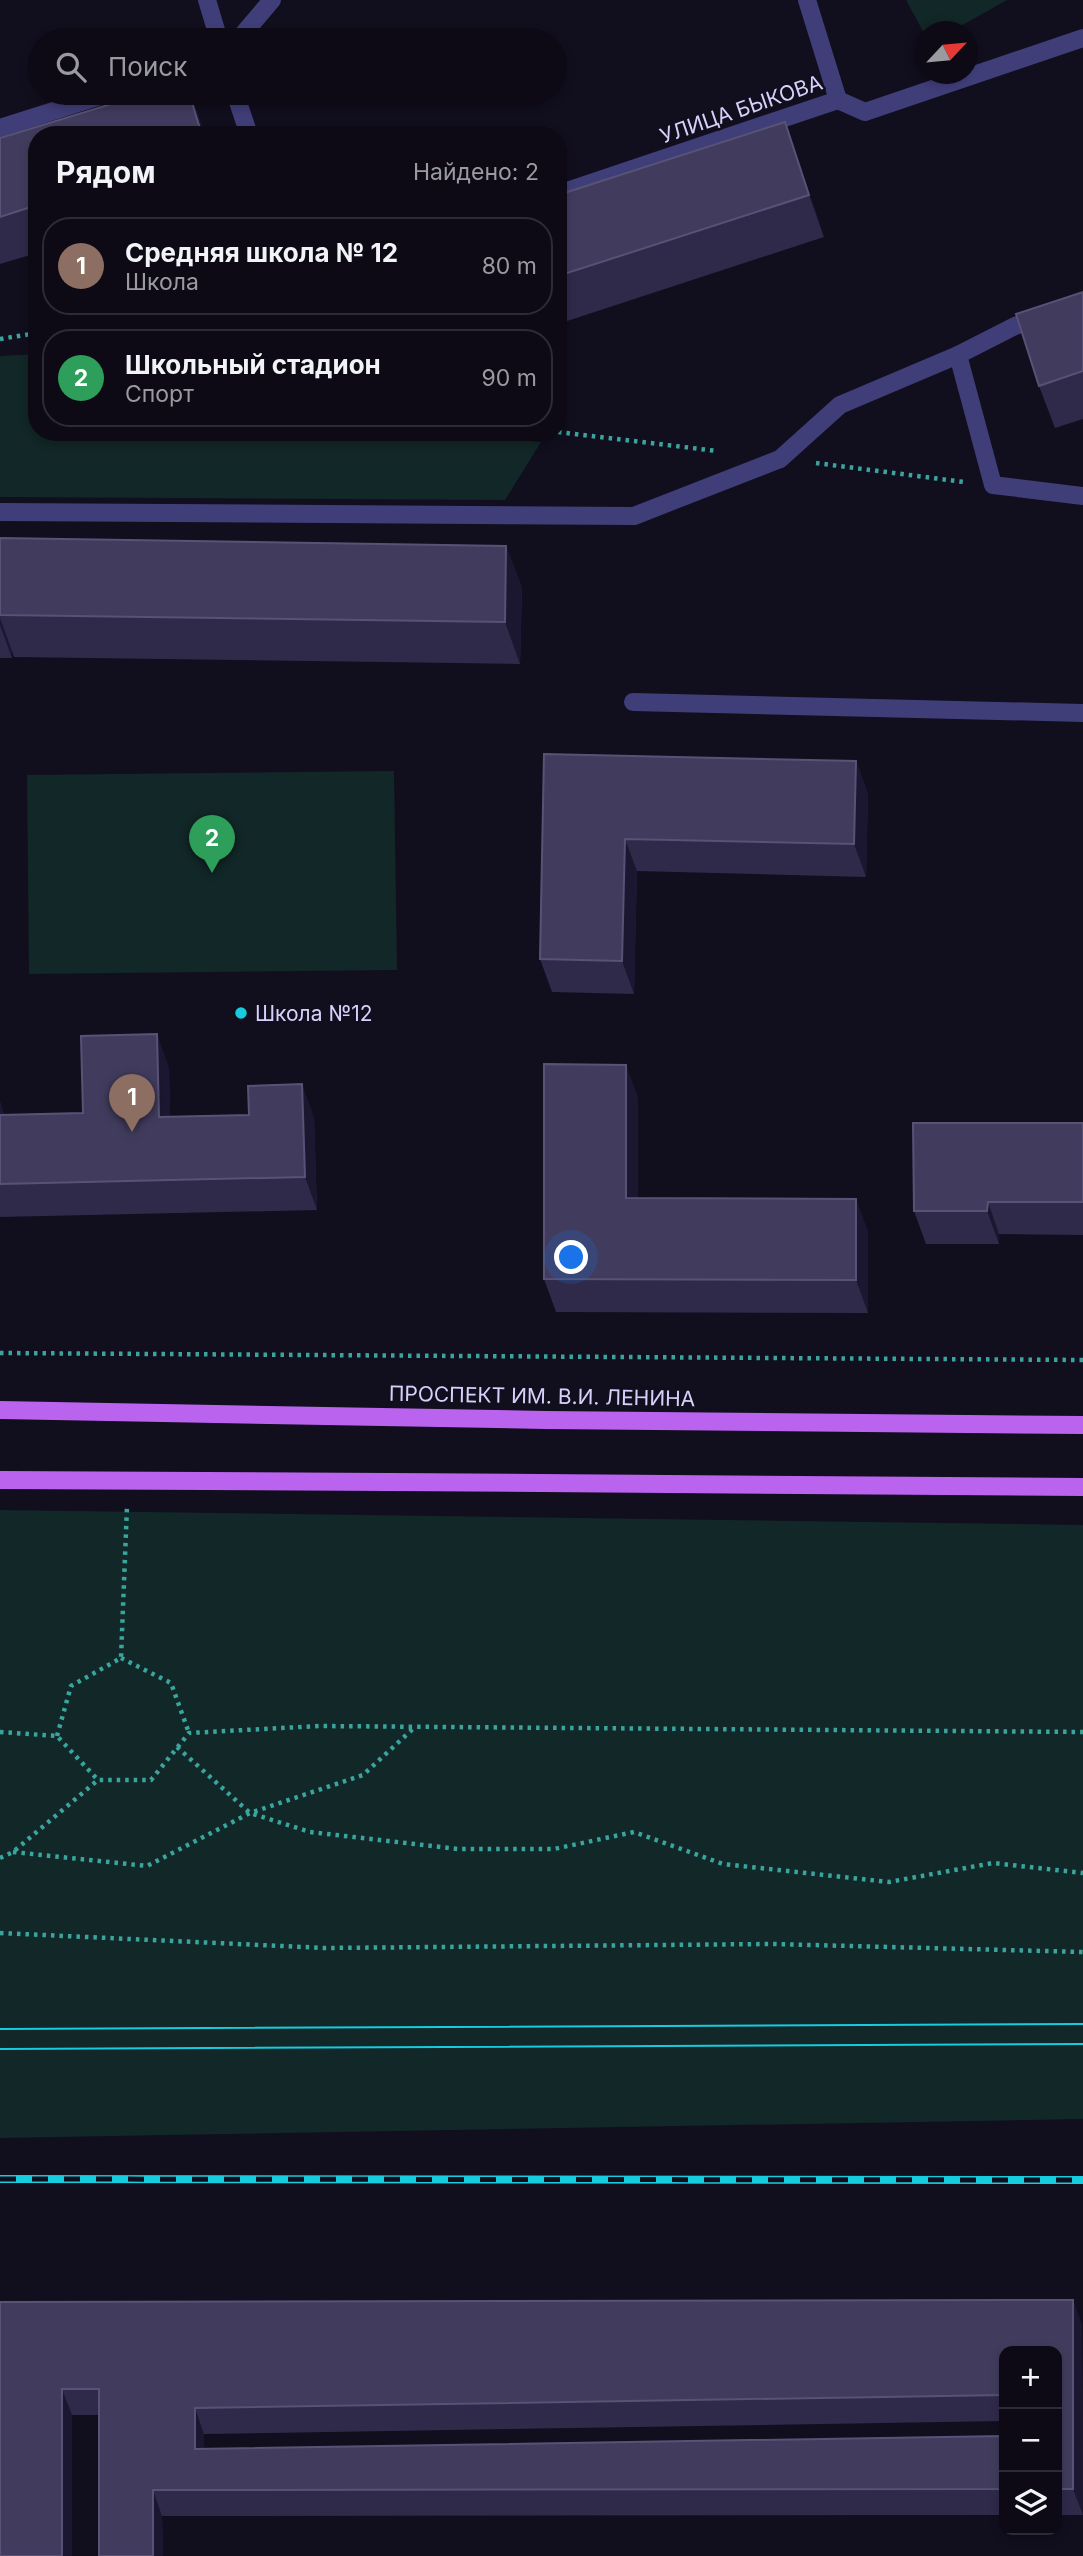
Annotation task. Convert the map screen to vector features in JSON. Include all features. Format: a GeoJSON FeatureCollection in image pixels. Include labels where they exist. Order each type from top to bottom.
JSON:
{"type":"FeatureCollection","features":[{"type":"Feature","properties":{"kind":"main road","name":"ПРОСПЕКТ ИМ. В.И. ЛЕНИНА"},"geometry":{"type":"LineString","coordinates":[[0,1410],[532,1420],[1083,1426]]}},
{"type":"Feature","properties":{"kind":"main road"},"geometry":{"type":"LineString","coordinates":[[0,1480],[557,1484],[699,1482],[1083,1487]]}},
{"type":"Feature","properties":{"kind":"street"},"geometry":{"type":"LineString","coordinates":[[207,0],[215,28]]}},
{"type":"Feature","properties":{"kind":"street"},"geometry":{"type":"LineString","coordinates":[[248,28],[272,0]]}},
{"type":"Feature","properties":{"kind":"street","name":"УЛИЦА БЫКОВА"},"geometry":{"type":"LineString","coordinates":[[567,191],[838,100],[807,0]]}},
{"type":"Feature","properties":{"kind":"street"},"geometry":{"type":"LineString","coordinates":[[838,100],[865,112],[1083,38]]}},
{"type":"Feature","properties":{"kind":"street"},"geometry":{"type":"LineString","coordinates":[[0,128],[72,105]]}},
{"type":"Feature","properties":{"kind":"street"},"geometry":{"type":"LineString","coordinates":[[239,105],[246,126]]}},
{"type":"Feature","properties":{"kind":"street"},"geometry":{"type":"LineString","coordinates":[[0,512],[634,516],[780,459],[840,405],[958,355],[1015,326],[1083,302]]}},
{"type":"Feature","properties":{"kind":"street"},"geometry":{"type":"LineString","coordinates":[[958,355],[993,485],[1083,496]]}},
{"type":"Feature","properties":{"kind":"street"},"geometry":{"type":"LineString","coordinates":[[633,702],[1083,713]]}},
{"type":"Feature","properties":{"kind":"path"},"geometry":{"type":"LineString","coordinates":[[0,339],[28,334]]}},
{"type":"Feature","properties":{"kind":"path"},"geometry":{"type":"LineString","coordinates":[[0,1353],[1083,1360]]}},
{"type":"Feature","properties":{"kind":"path"},"geometry":{"type":"LineString","coordinates":[[121,1658],[124,1539],[128,1501]]}},
{"type":"Feature","properties":{"kind":"path"},"geometry":{"type":"LineString","coordinates":[[121,1658],[171,1684],[188,1733]]}},
{"type":"Feature","properties":{"kind":"path"},"geometry":{"type":"LineString","coordinates":[[57,1736],[71,1686],[121,1658]]}},
{"type":"Feature","properties":{"kind":"path"},"geometry":{"type":"LineString","coordinates":[[0,1858],[13,1852],[98,1780],[151,1780],[188,1733],[319,1726],[1083,1732]]}},
{"type":"Feature","properties":{"kind":"path"},"geometry":{"type":"LineString","coordinates":[[13,1852],[147,1866],[250,1813],[363,1775],[416,1726]]}},
{"type":"Feature","properties":{"kind":"path"},"geometry":{"type":"LineString","coordinates":[[0,1732],[57,1736],[98,1780]]}},
{"type":"Feature","properties":{"kind":"path"},"geometry":{"type":"LineString","coordinates":[[177,1747],[250,1813],[310,1832],[458,1849],[554,1849],[634,1832],[723,1864],[889,1882],[993,1863],[1083,1873]]}},
{"type":"Feature","properties":{"kind":"path"},"geometry":{"type":"LineString","coordinates":[[0,1933],[325,1948],[772,1944],[1083,1952]]}},
{"type":"Feature","properties":{"kind":"green space"},"geometry":{"type":"Polygon","coordinates":[[[906,0],[1007,0],[970,21],[917,21],[906,0]]]}},
{"type":"Feature","properties":{"kind":"green space"},"geometry":{"type":"Polygon","coordinates":[[[28,354],[28,441],[541,442],[505,500],[0,497],[0,356],[28,354]]]}},
{"type":"Feature","properties":{"kind":"green space"},"geometry":{"type":"Polygon","coordinates":[[[394,771],[397,970],[29,974],[27,775],[394,771]]]}},
{"type":"Feature","properties":{"kind":"green space"},"geometry":{"type":"Polygon","coordinates":[[[0,1510],[1083,1525],[1083,2119],[0,2138],[0,1510]]]}},
{"type":"Feature","properties":{"kind":"building"},"geometry":{"type":"Polygon","coordinates":[[[108,105],[193,105],[199,126],[39,126],[108,105]]]}},
{"type":"Feature","properties":{"kind":"building"},"geometry":{"type":"Polygon","coordinates":[[[785,122],[809,195],[567,273],[567,192],[785,122]]]}},
{"type":"Feature","properties":{"kind":"building"},"geometry":{"type":"Polygon","coordinates":[[[28,129],[28,208],[0,217],[0,138],[28,129]]]}},
{"type":"Feature","properties":{"kind":"building"},"geometry":{"type":"Polygon","coordinates":[[[1083,292],[1083,371],[1039,386],[1016,314],[1083,292]]]}},
{"type":"Feature","properties":{"kind":"building"},"geometry":{"type":"Polygon","coordinates":[[[0,538],[506,546],[505,622],[0,615],[0,538]]]}},
{"type":"Feature","properties":{"kind":"building"},"geometry":{"type":"Polygon","coordinates":[[[544,754],[856,761],[854,844],[625,839],[622,961],[540,959],[544,754]]]}},
{"type":"Feature","properties":{"kind":"building"},"geometry":{"type":"Polygon","coordinates":[[[157,1034],[159,1117],[249,1115],[248,1086],[302,1084],[305,1177],[0,1184],[0,1115],[83,1113],[81,1036],[157,1034]]]}},
{"type":"Feature","properties":{"kind":"building"},"geometry":{"type":"Polygon","coordinates":[[[544,1064],[626,1065],[626,1198],[856,1199],[856,1280],[544,1279],[544,1064]]]}},
{"type":"Feature","properties":{"kind":"building"},"geometry":{"type":"Polygon","coordinates":[[[913,1123],[1083,1123],[1083,1202],[988,1202],[987,1211],[914,1211],[913,1123]]]}},
{"type":"Feature","properties":{"kind":"building"},"geometry":{"type":"Polygon","coordinates":[[[1073,2300],[1073,2489],[1062,2489],[1062,2346],[999,2346],[999,2395],[195,2408],[195,2449],[999,2436],[999,2489],[153,2490],[153,2556],[99,2556],[99,2389],[62,2389],[62,2556],[0,2556],[0,2302],[1073,2300]]]}},
{"type":"Feature","properties":{"kind":"tram line"},"geometry":{"type":"LineString","coordinates":[[0,2029],[1083,2024]]}},
{"type":"Feature","properties":{"kind":"tram line"},"geometry":{"type":"LineString","coordinates":[[0,2049],[1083,2044]]}},
{"type":"Feature","properties":{"kind":"railway"},"geometry":{"type":"LineString","coordinates":[[0,2179],[1083,2180]]}},
{"type":"Feature","properties":{"kind":"place","name":"Школьный стадион"},"geometry":{"type":"Point","coordinates":[212,873]}},
{"type":"Feature","properties":{"kind":"place","name":"Школа №12"},"geometry":{"type":"Point","coordinates":[241,1013]}},
{"type":"Feature","properties":{"kind":"place","name":"Средняя школа № 12"},"geometry":{"type":"Point","coordinates":[132,1132]}}]}
